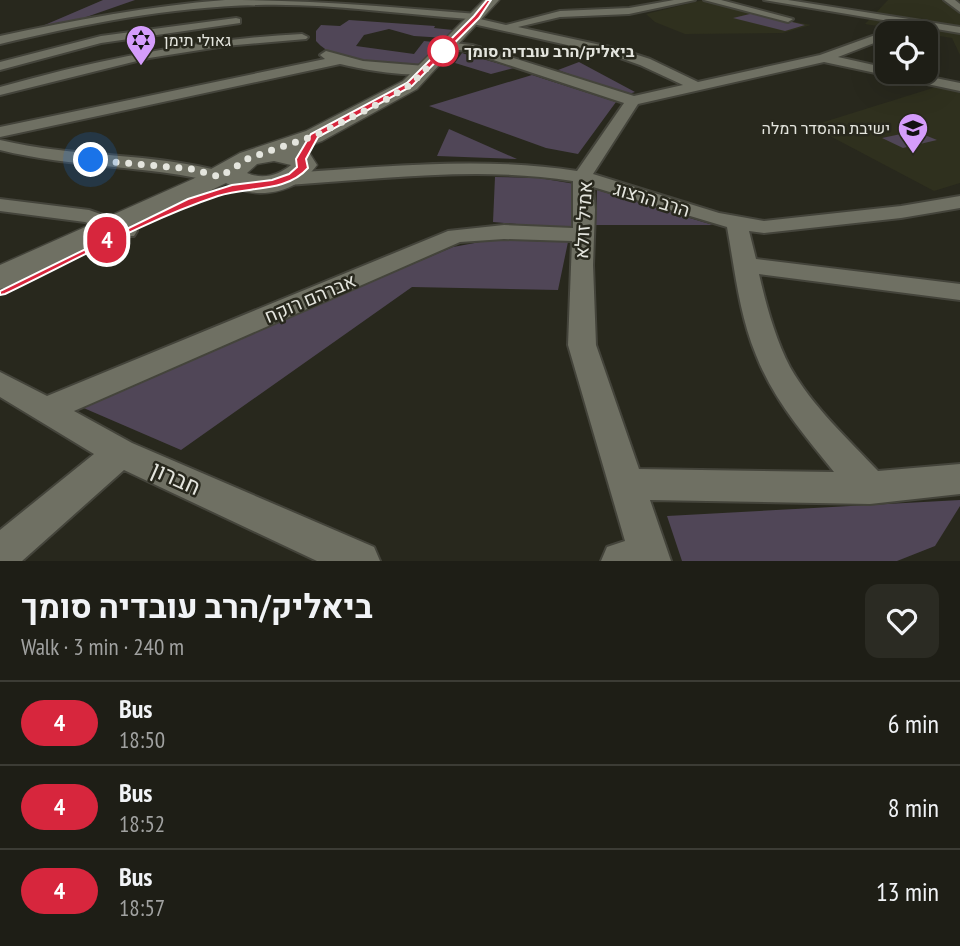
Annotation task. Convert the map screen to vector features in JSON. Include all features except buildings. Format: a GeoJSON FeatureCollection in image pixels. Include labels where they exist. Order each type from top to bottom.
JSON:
{"type":"FeatureCollection","features":[{"type":"Feature","properties":{"kind":"street"},"geometry":{"type":"LineString","coordinates":[[74,24],[147,0]]}},
{"type":"Feature","properties":{"kind":"street"},"geometry":{"type":"LineString","coordinates":[[403,11],[418,0]]}},
{"type":"Feature","properties":{"kind":"street"},"geometry":{"type":"LineString","coordinates":[[509,27],[561,14],[629,11],[690,0]]}},
{"type":"Feature","properties":{"kind":"street"},"geometry":{"type":"LineString","coordinates":[[709,0],[795,20]]}},
{"type":"Feature","properties":{"kind":"street"},"geometry":{"type":"LineString","coordinates":[[729,4],[746,0]]}},
{"type":"Feature","properties":{"kind":"street"},"geometry":{"type":"LineString","coordinates":[[769,0],[960,30]]}},
{"type":"Feature","properties":{"kind":"street"},"geometry":{"type":"LineString","coordinates":[[949,0],[960,9]]}},
{"type":"Feature","properties":{"kind":"street"},"geometry":{"type":"LineString","coordinates":[[0,40],[74,24],[219,4],[274,1],[341,3],[403,11],[484,8],[509,27],[615,52],[645,62],[695,86]]}},
{"type":"Feature","properties":{"kind":"street"},"geometry":{"type":"LineString","coordinates":[[324,14],[341,3]]}},
{"type":"Feature","properties":{"kind":"street"},"geometry":{"type":"LineString","coordinates":[[0,145],[41,155],[192,169],[266,184],[410,85],[484,8]]}},
{"type":"Feature","properties":{"kind":"street"},"geometry":{"type":"LineString","coordinates":[[113,10],[135,14]]}},
{"type":"Feature","properties":{"kind":"street"},"geometry":{"type":"LineString","coordinates":[[0,66],[101,40],[236,21]]}},
{"type":"Feature","properties":{"kind":"street"},"geometry":{"type":"LineString","coordinates":[[74,24],[129,57]]}},
{"type":"Feature","properties":{"kind":"street"},"geometry":{"type":"LineString","coordinates":[[449,45],[468,48],[634,101],[824,58],[885,36],[856,30]]}},
{"type":"Feature","properties":{"kind":"street"},"geometry":{"type":"LineString","coordinates":[[0,91],[129,57],[304,33],[312,48],[339,60],[425,70]]}},
{"type":"Feature","properties":{"kind":"street"},"geometry":{"type":"LineString","coordinates":[[824,58],[875,69]]}},
{"type":"Feature","properties":{"kind":"street"},"geometry":{"type":"LineString","coordinates":[[0,132],[339,60]]}},
{"type":"Feature","properties":{"kind":"street"},"geometry":{"type":"LineString","coordinates":[[938,82],[960,87]]}},
{"type":"Feature","properties":{"kind":"street","name":"אמיל זולא"},"geometry":{"type":"LineString","coordinates":[[634,101],[582,177],[585,210],[582,345],[626,484],[641,560]]}},
{"type":"Feature","properties":{"kind":"street"},"geometry":{"type":"LineString","coordinates":[[0,278],[209,194],[235,176],[243,161],[265,154],[290,154],[302,160]]}},
{"type":"Feature","properties":{"kind":"street","name":"הרב הרצוג"},"geometry":{"type":"LineString","coordinates":[[302,160],[343,175],[468,168],[531,169],[582,177],[737,225],[788,226],[960,202]]}},
{"type":"Feature","properties":{"kind":"street"},"geometry":{"type":"LineString","coordinates":[[0,205],[89,216],[121,228]]}},
{"type":"Feature","properties":{"kind":"street"},"geometry":{"type":"LineString","coordinates":[[737,225],[757,318],[778,371],[817,426],[870,488]]}},
{"type":"Feature","properties":{"kind":"street"},"geometry":{"type":"LineString","coordinates":[[0,291],[121,228]]}},
{"type":"Feature","properties":{"kind":"street","name":"אברהם רוקח"},"geometry":{"type":"LineString","coordinates":[[47,409],[456,236],[504,232],[583,235]]}},
{"type":"Feature","properties":{"kind":"street"},"geometry":{"type":"LineString","coordinates":[[746,265],[960,292]]}},
{"type":"Feature","properties":{"kind":"street","name":"חברון"},"geometry":{"type":"LineString","coordinates":[[0,383],[121,453],[360,561]]}},
{"type":"Feature","properties":{"kind":"street"},"geometry":{"type":"LineString","coordinates":[[0,555],[121,453]]}},
{"type":"Feature","properties":{"kind":"street"},"geometry":{"type":"LineString","coordinates":[[626,484],[870,488],[960,479]]}},
{"type":"Feature","properties":{"kind":"shaded area"},"geometry":{"type":"Polygon","coordinates":[[[103,0],[135,0],[72,22],[33,30],[103,0]]]}},
{"type":"Feature","properties":{"kind":"shaded area"},"geometry":{"type":"Polygon","coordinates":[[[703,0],[811,25],[783,33],[685,34],[655,22],[646,14],[703,0]]]}},
{"type":"Feature","properties":{"kind":"shaded area"},"geometry":{"type":"Polygon","coordinates":[[[888,0],[960,0],[960,55],[952,38],[938,36],[938,21],[875,21],[875,26],[865,24],[888,0]]]}},
{"type":"Feature","properties":{"kind":"shaded area"},"geometry":{"type":"Polygon","coordinates":[[[754,13],[805,25],[785,31],[733,18],[754,13]]]}},
{"type":"Feature","properties":{"kind":"shaded area"},"geometry":{"type":"Polygon","coordinates":[[[349,20],[435,26],[434,28],[453,30],[445,38],[414,36],[389,29],[364,35],[356,46],[414,54],[424,41],[443,43],[419,67],[378,64],[337,55],[316,41],[316,31],[321,25],[340,26],[349,20]]]}},
{"type":"Feature","properties":{"kind":"shaded area"},"geometry":{"type":"Polygon","coordinates":[[[462,53],[514,68],[491,74],[455,63],[462,53]]]}},
{"type":"Feature","properties":{"kind":"shaded area"},"geometry":{"type":"Polygon","coordinates":[[[579,62],[635,92],[626,95],[558,70],[579,62]]]}},
{"type":"Feature","properties":{"kind":"shaded area"},"geometry":{"type":"Polygon","coordinates":[[[532,75],[616,102],[578,154],[546,148],[429,106],[532,75]]]}},
{"type":"Feature","properties":{"kind":"shaded area","name":"ישיבת ההסדר רמלה"},"geometry":{"type":"Polygon","coordinates":[[[936,87],[960,92],[960,183],[934,191],[811,126],[936,87]]]}},
{"type":"Feature","properties":{"kind":"shaded area"},"geometry":{"type":"Polygon","coordinates":[[[449,129],[517,159],[437,156],[449,129]]]}},
{"type":"Feature","properties":{"kind":"shaded area"},"geometry":{"type":"Polygon","coordinates":[[[915,131],[937,140],[903,148],[882,138],[915,131]]]}},
{"type":"Feature","properties":{"kind":"shaded area"},"geometry":{"type":"Polygon","coordinates":[[[495,177],[539,178],[575,184],[574,229],[493,222],[495,177]]]}},
{"type":"Feature","properties":{"kind":"shaded area"},"geometry":{"type":"Polygon","coordinates":[[[597,190],[713,225],[596,225],[597,190]]]}},
{"type":"Feature","properties":{"kind":"shaded area"},"geometry":{"type":"Polygon","coordinates":[[[491,240],[568,242],[558,290],[412,287],[181,450],[79,406],[453,247],[491,240]]]}},
{"type":"Feature","properties":{"kind":"shaded area"},"geometry":{"type":"Polygon","coordinates":[[[960,500],[960,506],[935,546],[897,561],[682,561],[667,516],[960,500]]]}},
{"type":"Feature","properties":{"kind":"bus line","name":"4"},"geometry":{"type":"LineString","coordinates":[[0,291],[209,194],[251,184],[274,183],[293,177],[303,168],[301,159],[304,150],[314,136],[410,85],[477,17],[489,3],[488,0]]}},
{"type":"Feature","properties":{"kind":"place","name":"ביאליק/הרב עובדיה סומך"},"geometry":{"type":"Point","coordinates":[443,51]}},
{"type":"Feature","properties":{"kind":"place","name":"גאולי תימן"},"geometry":{"type":"Point","coordinates":[141,67]}},
{"type":"Feature","properties":{"kind":"place","name":"ישיבת ההסדר רמלה"},"geometry":{"type":"Point","coordinates":[913,155]}},
{"type":"Feature","properties":{"kind":"route"},"geometry":{"type":"LineString","coordinates":[[91,160],[192,169],[220,177],[249,158],[314,136],[382,102],[410,85],[443,51]]}}]}
